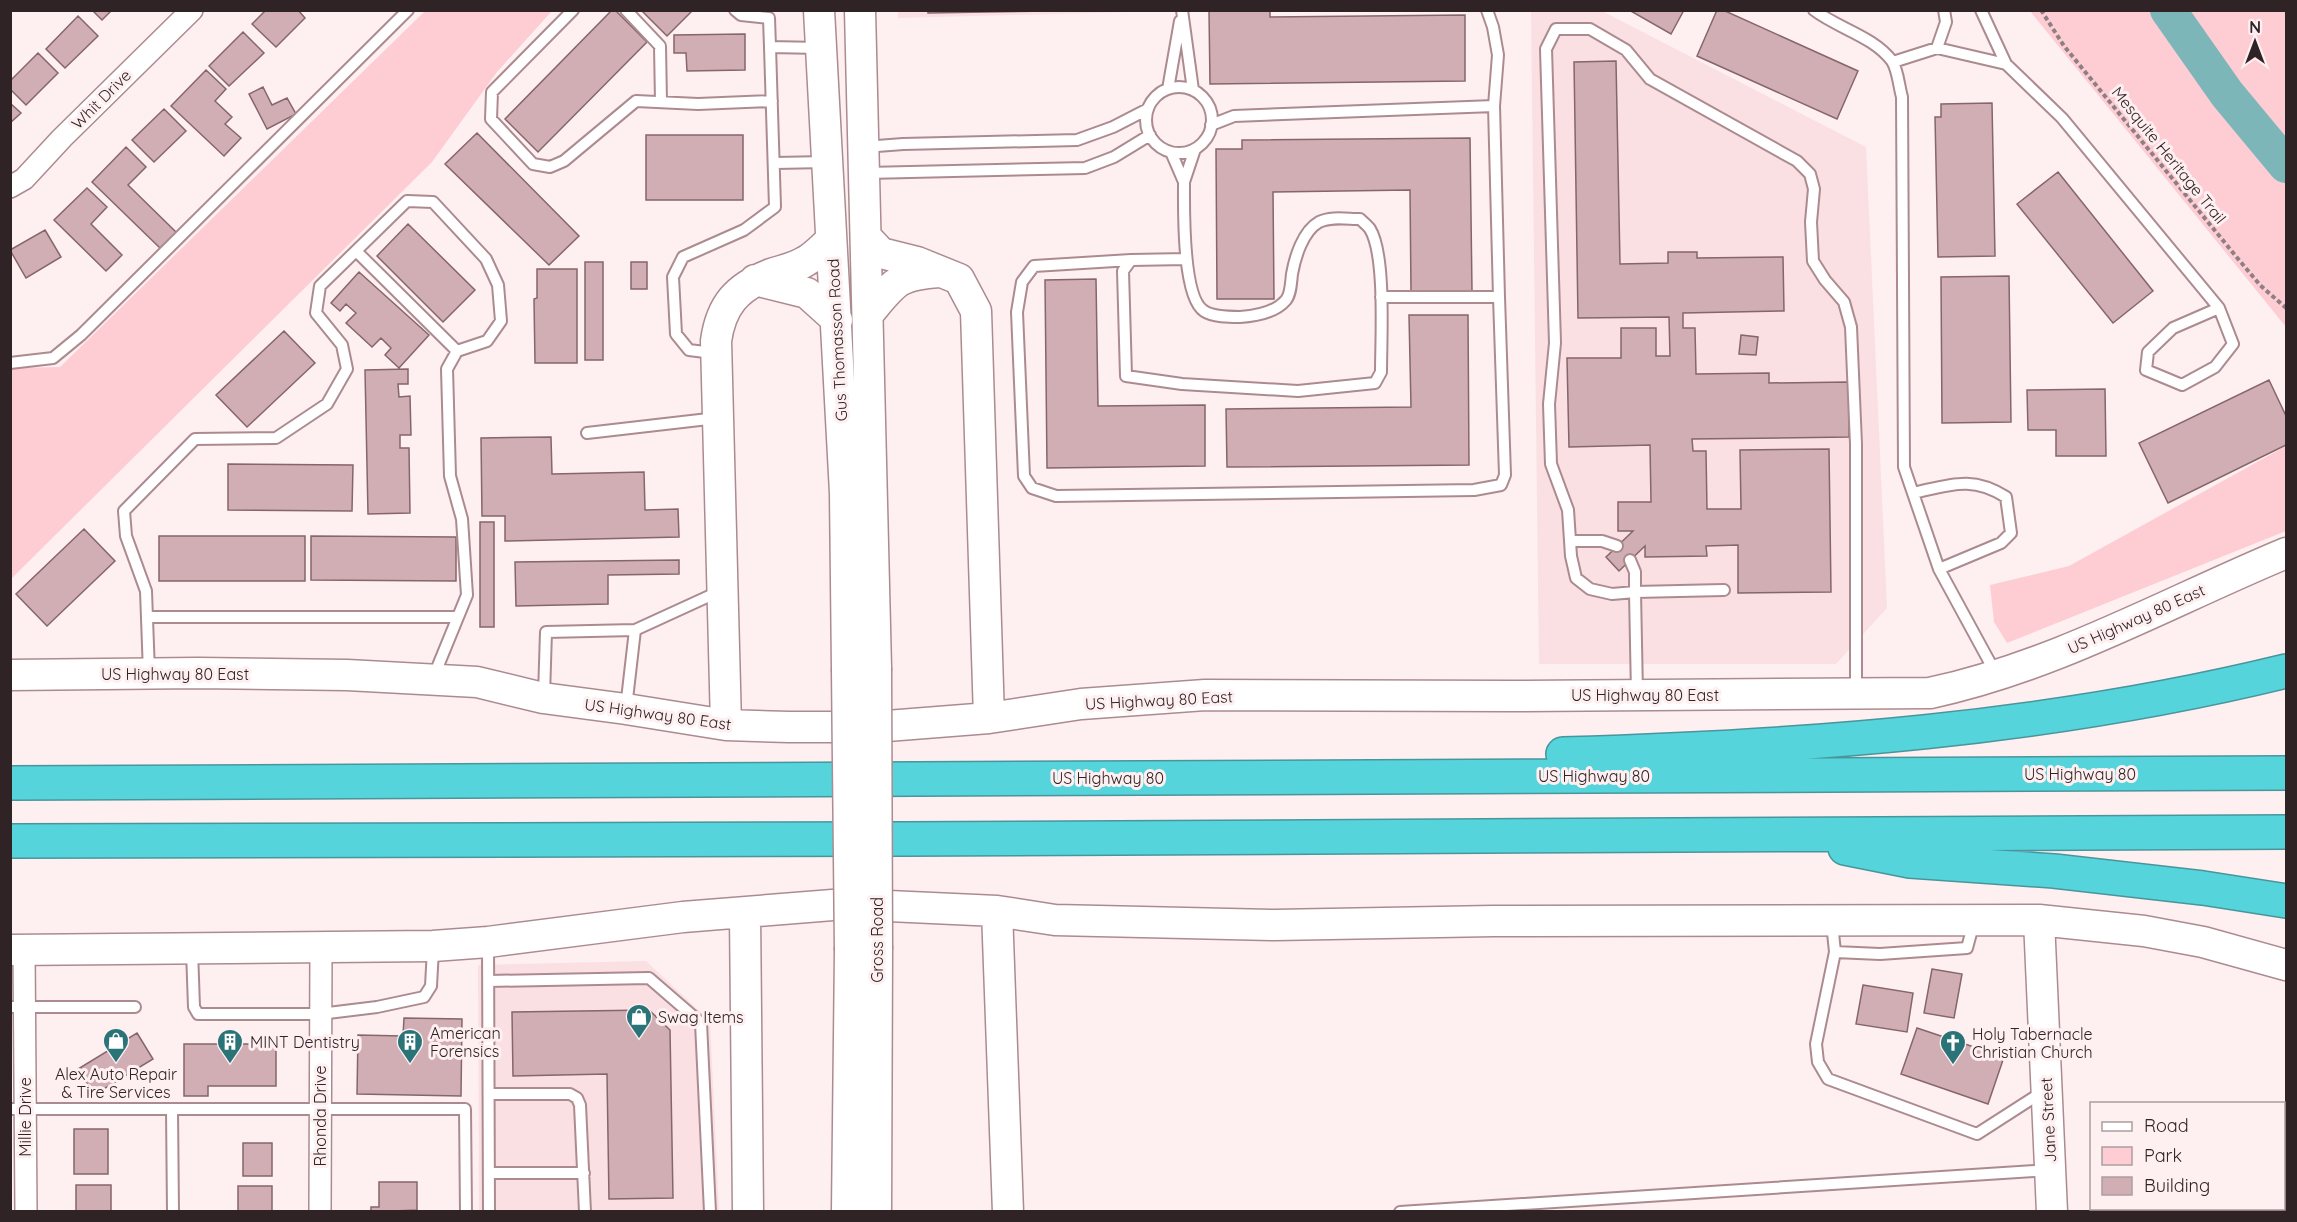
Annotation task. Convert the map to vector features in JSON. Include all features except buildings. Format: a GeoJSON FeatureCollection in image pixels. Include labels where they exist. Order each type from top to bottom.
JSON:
{"type":"FeatureCollection","features":[{"type":"Feature","properties":{"kind":"highway"},"geometry":{"type":"LineString","coordinates":[[1391,777],[1529,755],[1824,742],[1982,727],[2151,701],[2286,671]]}},
{"type":"Feature","properties":{"kind":"highway","name":"US Highway 80"},"geometry":{"type":"LineString","coordinates":[[10,783],[2284,772]]}},
{"type":"Feature","properties":{"kind":"highway"},"geometry":{"type":"LineString","coordinates":[[10,841],[2286,832]]}},
{"type":"Feature","properties":{"kind":"highway"},"geometry":{"type":"LineString","coordinates":[[1773,834],[1910,861],[2054,871],[2203,888],[2286,901]]}},
{"type":"Feature","properties":{"kind":"main road","name":"Gus Thomasson Road"},"geometry":{"type":"LineString","coordinates":[[819,10],[845,493],[862,668]]}},
{"type":"Feature","properties":{"kind":"main road","name":"Gus Thomasson Road"},"geometry":{"type":"LineString","coordinates":[[860,10],[869,313],[862,668]]}},
{"type":"Feature","properties":{"kind":"main road"},"geometry":{"type":"LineString","coordinates":[[826,162],[863,160]]}},
{"type":"Feature","properties":{"kind":"main road"},"geometry":{"type":"LineString","coordinates":[[867,238],[881,253],[942,271],[959,279],[976,310],[989,718]]}},
{"type":"Feature","properties":{"kind":"main road"},"geometry":{"type":"LineString","coordinates":[[726,725],[716,354],[718,325],[723,310],[736,294],[755,280],[791,269],[807,261],[831,240]]}},
{"type":"Feature","properties":{"kind":"main road"},"geometry":{"type":"LineString","coordinates":[[869,313],[901,279],[915,273],[942,271]]}},
{"type":"Feature","properties":{"kind":"main road"},"geometry":{"type":"LineString","coordinates":[[755,280],[807,293],[837,320]]}},
{"type":"Feature","properties":{"kind":"main road","name":"US Highway 80 East"},"geometry":{"type":"LineString","coordinates":[[10,675],[149,673],[347,675],[433,679],[477,682],[543,698],[726,725],[874,727],[989,718],[1081,704],[1195,696],[1930,693],[1997,676],[2123,626],[2286,553]]}},
{"type":"Feature","properties":{"kind":"main road","name":"Gross Road"},"geometry":{"type":"LineString","coordinates":[[862,668],[864,949],[876,1212]]}},
{"type":"Feature","properties":{"kind":"main road"},"geometry":{"type":"LineString","coordinates":[[17,950],[433,946],[488,942],[683,918],[845,904],[997,911],[1055,920],[1275,926],[1505,921],[2039,920],[2144,931],[2203,942],[2286,965]]}},
{"type":"Feature","properties":{"kind":"main road"},"geometry":{"type":"LineString","coordinates":[[997,911],[1008,1212]]}},
{"type":"Feature","properties":{"kind":"main road"},"geometry":{"type":"LineString","coordinates":[[746,914],[748,1212]]}},
{"type":"Feature","properties":{"kind":"main road","name":"Jane Street"},"geometry":{"type":"LineString","coordinates":[[2039,920],[2052,1212]]}},
{"type":"Feature","properties":{"kind":"main road","name":"Gross Road"},"geometry":{"type":"LineString","coordinates":[[847,1212],[864,949]]}},
{"type":"Feature","properties":{"kind":"street","name":"Whit Drive"},"geometry":{"type":"LineString","coordinates":[[10,187],[24,179],[62,138],[192,10]]}},
{"type":"Feature","properties":{"kind":"street","name":"Rhonda Drive"},"geometry":{"type":"LineString","coordinates":[[320,1212],[321,948]]}},
{"type":"Feature","properties":{"kind":"street","name":"Millie Drive"},"geometry":{"type":"LineString","coordinates":[[17,950],[18,1109],[26,1212]]}},
{"type":"Feature","properties":{"kind":"lane"},"geometry":{"type":"LineString","coordinates":[[10,363],[53,358],[81,335],[408,10]]}},
{"type":"Feature","properties":{"kind":"lane"},"geometry":{"type":"LineString","coordinates":[[573,10],[492,92],[490,119],[533,164],[550,167],[564,161],[636,101],[698,104],[772,101]]}},
{"type":"Feature","properties":{"kind":"lane"},"geometry":{"type":"LineString","coordinates":[[626,10],[660,46],[662,102]]}},
{"type":"Feature","properties":{"kind":"lane"},"geometry":{"type":"LineString","coordinates":[[716,354],[689,350],[676,334],[673,277],[683,257],[744,230],[776,207],[769,18],[741,15],[735,10]]}},
{"type":"Feature","properties":{"kind":"lane"},"geometry":{"type":"LineString","coordinates":[[1186,260],[1131,260],[1034,266],[1022,282],[1017,312],[1024,476],[1032,488],[1056,496],[1474,490],[1501,485],[1505,475],[1494,106],[1498,55],[1493,27],[1486,10]]}},
{"type":"Feature","properties":{"kind":"lane"},"geometry":{"type":"LineString","coordinates":[[1814,10],[1830,22],[1869,40],[1893,62],[1902,97],[1904,467],[1939,569],[1997,676]]}},
{"type":"Feature","properties":{"kind":"lane"},"geometry":{"type":"LineString","coordinates":[[1937,48],[1946,22],[1944,10]]}},
{"type":"Feature","properties":{"kind":"lane"},"geometry":{"type":"LineString","coordinates":[[1981,10],[2006,64],[2062,118],[2219,308],[2233,344],[2215,367],[2182,385],[2146,370],[2148,352],[2173,328],[2219,308]]}},
{"type":"Feature","properties":{"kind":"lane"},"geometry":{"type":"LineString","coordinates":[[1168,89],[1182,11]]}},
{"type":"Feature","properties":{"kind":"lane"},"geometry":{"type":"LineString","coordinates":[[1182,11],[1193,90]]}},
{"type":"Feature","properties":{"kind":"lane"},"geometry":{"type":"LineString","coordinates":[[1724,590],[1612,594],[1590,590],[1576,578],[1571,556],[1568,510],[1551,464],[1549,404],[1555,343],[1546,49],[1556,29],[1590,29],[1626,50],[1650,79],[1797,161],[1810,174],[1814,189],[1811,222],[1813,261],[1825,280],[1844,302],[1851,327],[1857,444],[1857,694]]}},
{"type":"Feature","properties":{"kind":"lane"},"geometry":{"type":"LineString","coordinates":[[770,46],[820,48]]}},
{"type":"Feature","properties":{"kind":"lane"},"geometry":{"type":"LineString","coordinates":[[1893,62],[1937,48],[2006,64]]}},
{"type":"Feature","properties":{"kind":"lane"},"geometry":{"type":"LineString","coordinates":[[1131,260],[1123,271],[1126,376],[1182,384],[1298,392],[1375,383],[1381,372],[1381,297],[1378,255],[1370,229],[1360,219],[1335,218],[1319,223],[1305,237],[1293,270],[1288,298],[1277,309],[1254,316],[1226,317],[1203,311],[1193,298],[1186,260],[1184,182],[1195,149],[1209,134],[1210,108],[1206,101],[1193,90],[1177,87],[1168,89],[1152,100],[1148,109],[1147,127],[1150,135],[1159,146],[1171,152],[1179,153],[1195,149]]}},
{"type":"Feature","properties":{"kind":"lane"},"geometry":{"type":"LineString","coordinates":[[1211,125],[1234,116],[1494,106]]}},
{"type":"Feature","properties":{"kind":"lane"},"geometry":{"type":"LineString","coordinates":[[1210,108],[1234,116]]}},
{"type":"Feature","properties":{"kind":"lane"},"geometry":{"type":"LineString","coordinates":[[863,160],[903,144],[1077,140],[1113,127],[1148,109]]}},
{"type":"Feature","properties":{"kind":"lane"},"geometry":{"type":"LineString","coordinates":[[863,160],[1085,168],[1114,157],[1150,135]]}},
{"type":"Feature","properties":{"kind":"lane"},"geometry":{"type":"LineString","coordinates":[[1171,152],[1184,182]]}},
{"type":"Feature","properties":{"kind":"lane"},"geometry":{"type":"LineString","coordinates":[[776,163],[826,162]]}},
{"type":"Feature","properties":{"kind":"lane"},"geometry":{"type":"LineString","coordinates":[[149,673],[146,591],[126,536],[124,511],[195,439],[276,438],[327,404],[346,369],[342,345],[316,313],[320,286],[407,201],[433,202],[486,259],[498,285],[501,321],[488,341],[457,351],[447,369],[450,476],[462,519],[467,595],[433,679]]}},
{"type":"Feature","properties":{"kind":"lane"},"geometry":{"type":"LineString","coordinates":[[356,250],[457,351]]}},
{"type":"Feature","properties":{"kind":"lane"},"geometry":{"type":"LineString","coordinates":[[1381,297],[1499,297]]}},
{"type":"Feature","properties":{"kind":"lane"},"geometry":{"type":"LineString","coordinates":[[588,433],[718,418]]}},
{"type":"Feature","properties":{"kind":"lane"},"geometry":{"type":"LineString","coordinates":[[1913,493],[1965,482],[1991,487],[2006,497],[2011,533],[2001,543],[1939,569]]}},
{"type":"Feature","properties":{"kind":"lane"},"geometry":{"type":"LineString","coordinates":[[1570,541],[1602,541],[1617,546]]}},
{"type":"Feature","properties":{"kind":"lane"},"geometry":{"type":"LineString","coordinates":[[1630,560],[1635,572],[1637,695]]}},
{"type":"Feature","properties":{"kind":"lane"},"geometry":{"type":"LineString","coordinates":[[543,698],[546,632],[635,630],[723,590]]}},
{"type":"Feature","properties":{"kind":"lane"},"geometry":{"type":"LineString","coordinates":[[147,617],[458,617]]}},
{"type":"Feature","properties":{"kind":"lane"},"geometry":{"type":"LineString","coordinates":[[626,709],[635,630]]}},
{"type":"Feature","properties":{"kind":"lane"},"geometry":{"type":"LineString","coordinates":[[1832,920],[1835,952],[1816,1044],[1818,1062],[1828,1079],[1977,1134],[2047,1089]]}},
{"type":"Feature","properties":{"kind":"lane"},"geometry":{"type":"LineString","coordinates":[[1835,952],[1880,954],[1966,948],[1975,920]]}},
{"type":"Feature","properties":{"kind":"lane"},"geometry":{"type":"LineString","coordinates":[[488,942],[489,1212]]}},
{"type":"Feature","properties":{"kind":"lane"},"geometry":{"type":"LineString","coordinates":[[192,949],[194,1007],[198,1014],[320,1014],[377,1007],[424,997],[431,987],[433,946]]}},
{"type":"Feature","properties":{"kind":"lane"},"geometry":{"type":"LineString","coordinates":[[489,981],[649,978],[701,1023],[710,1212]]}},
{"type":"Feature","properties":{"kind":"lane"},"geometry":{"type":"LineString","coordinates":[[17,1007],[135,1007]]}},
{"type":"Feature","properties":{"kind":"lane"},"geometry":{"type":"LineString","coordinates":[[489,1094],[570,1094],[577,1098],[580,1105],[585,1212]]}},
{"type":"Feature","properties":{"kind":"lane"},"geometry":{"type":"LineString","coordinates":[[18,1109],[465,1109],[466,1212]]}},
{"type":"Feature","properties":{"kind":"lane"},"geometry":{"type":"LineString","coordinates":[[172,1109],[172,1212]]}},
{"type":"Feature","properties":{"kind":"lane"},"geometry":{"type":"LineString","coordinates":[[1400,1212],[2050,1170]]}},
{"type":"Feature","properties":{"kind":"lane"},"geometry":{"type":"LineString","coordinates":[[489,1173],[584,1173]]}},
{"type":"Feature","properties":{"kind":"path","name":"Mesquite Heritage Trail"},"geometry":{"type":"LineString","coordinates":[[2041,10],[2064,46],[2231,252],[2260,285],[2286,308]]}},
{"type":"Feature","properties":{"kind":"shaded area"},"geometry":{"type":"Polygon","coordinates":[[[898,11],[1163,11],[898,18],[898,11]]]}},
{"type":"Feature","properties":{"kind":"shaded area"},"geometry":{"type":"Polygon","coordinates":[[[1531,11],[1602,11],[1866,147],[1887,608],[1836,664],[1539,664],[1531,11]]]}},
{"type":"Feature","properties":{"kind":"shaded area"},"geometry":{"type":"Polygon","coordinates":[[[646,961],[710,1021],[719,1211],[479,1211],[478,965],[646,961]]]}},
{"type":"Feature","properties":{"kind":"green space"},"geometry":{"type":"Polygon","coordinates":[[[425,11],[552,11],[497,72],[432,162],[11,579],[11,368],[60,367],[425,11]]]}},
{"type":"Feature","properties":{"kind":"green space"},"geometry":{"type":"Polygon","coordinates":[[[2030,11],[2286,11],[2286,327],[2030,11]]]}},
{"type":"Feature","properties":{"kind":"green space"},"geometry":{"type":"Polygon","coordinates":[[[2286,446],[2286,531],[2007,643],[1994,622],[1990,585],[2069,566],[2286,446]]]}},
{"type":"Feature","properties":{"kind":"waterway"},"geometry":{"type":"LineString","coordinates":[[2168,10],[2227,94],[2286,165]]}},
{"type":"Feature","properties":{"kind":"place","name":"Swag Items"},"geometry":{"type":"Point","coordinates":[639,1040]}},
{"type":"Feature","properties":{"kind":"place","name":"Alex Auto Repair & Tire Services"},"geometry":{"type":"Point","coordinates":[116,1064]}},
{"type":"Feature","properties":{"kind":"place","name":"MINT Dentistry"},"geometry":{"type":"Point","coordinates":[230,1065]}},
{"type":"Feature","properties":{"kind":"place","name":"American Forensics"},"geometry":{"type":"Point","coordinates":[410,1065]}},
{"type":"Feature","properties":{"kind":"place","name":"Holy Tabernacle Christian Church"},"geometry":{"type":"Point","coordinates":[1953,1066]}}]}
